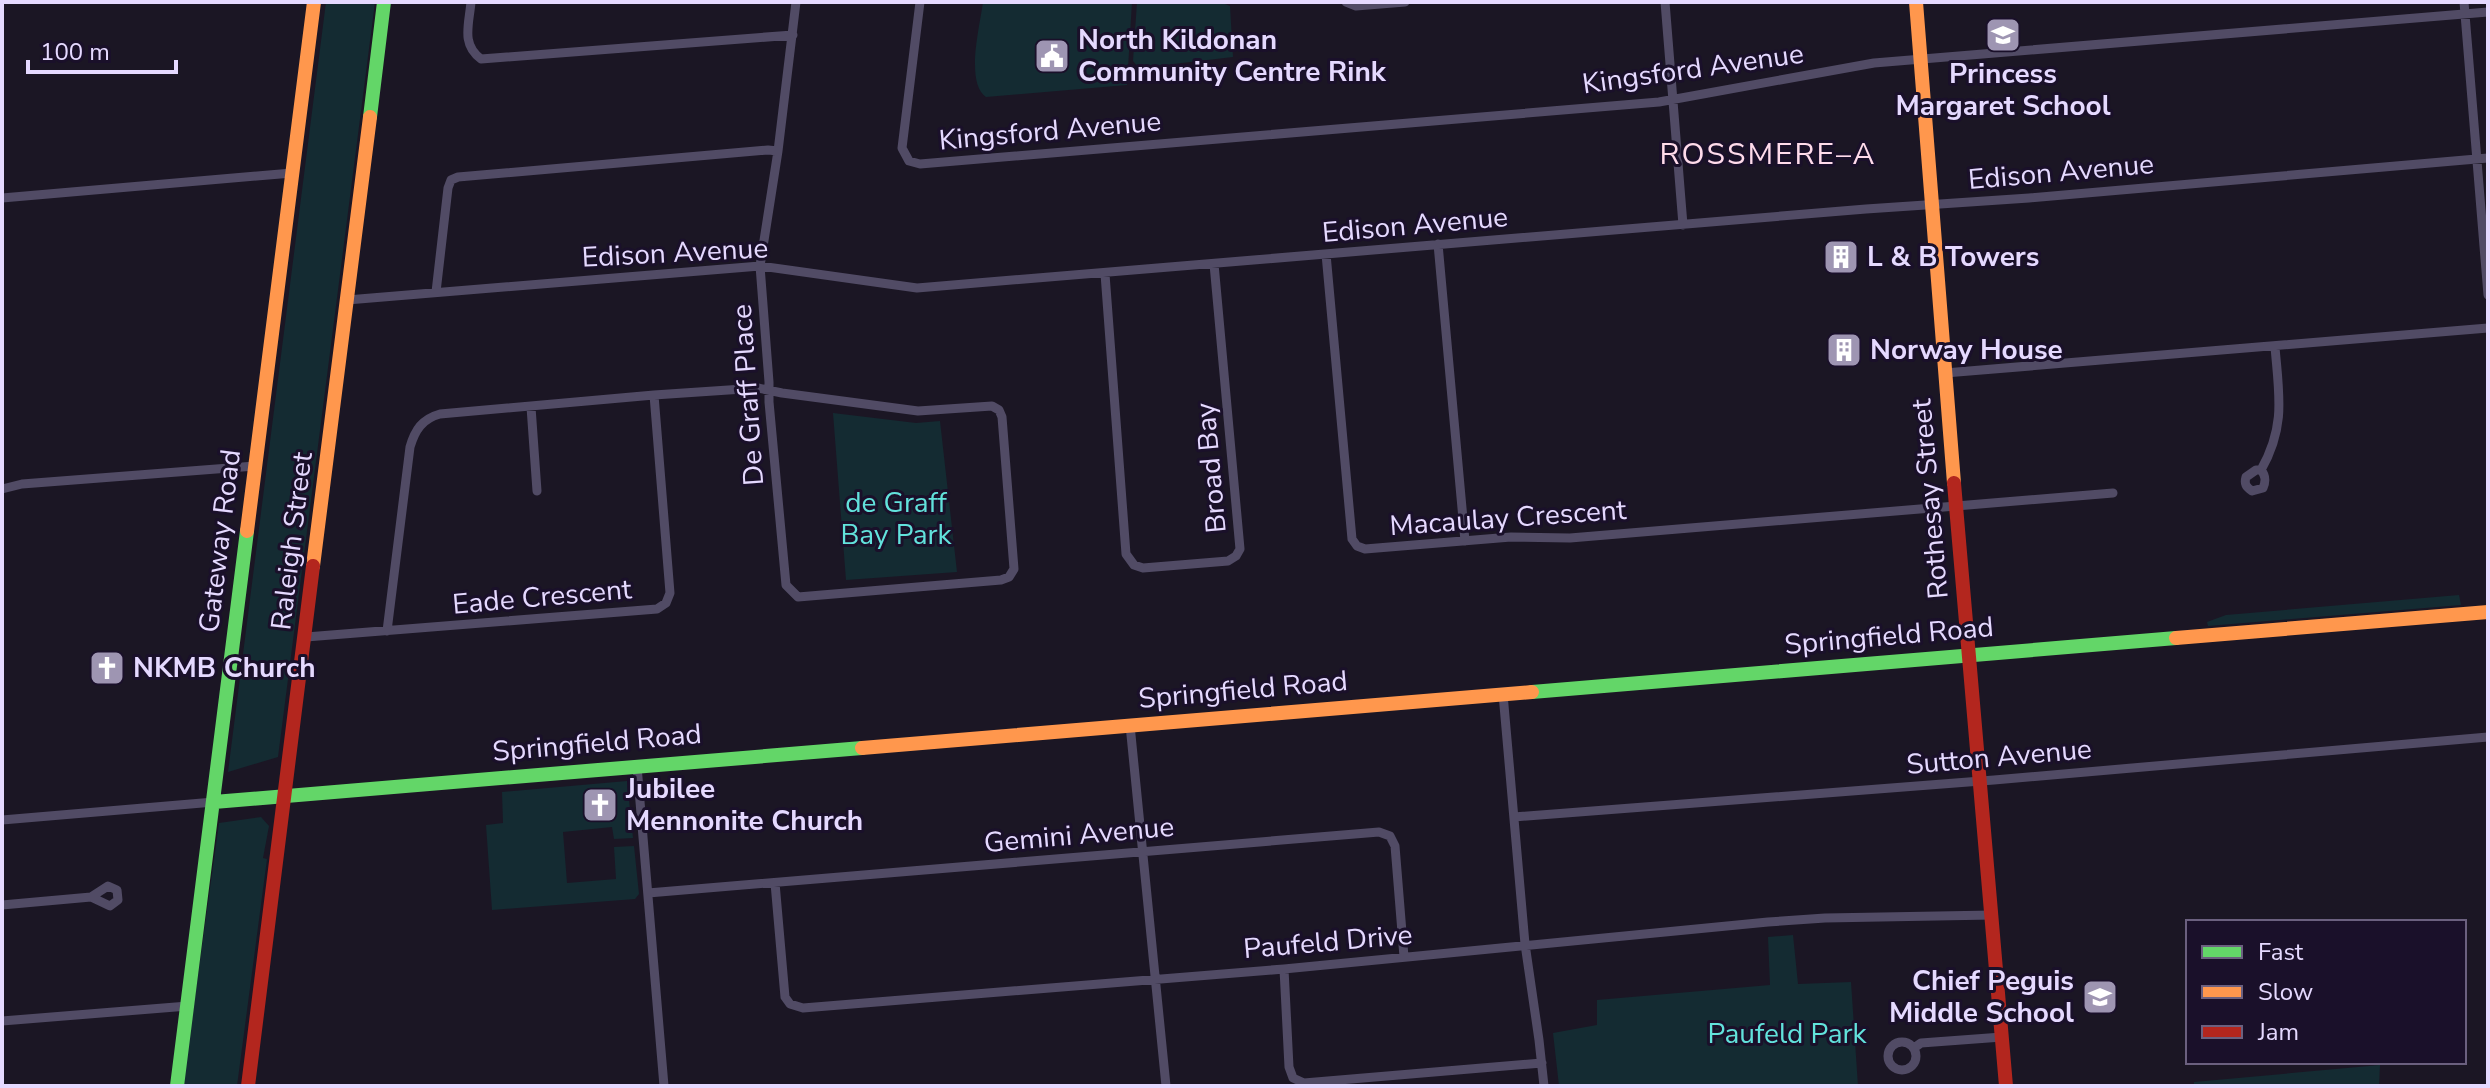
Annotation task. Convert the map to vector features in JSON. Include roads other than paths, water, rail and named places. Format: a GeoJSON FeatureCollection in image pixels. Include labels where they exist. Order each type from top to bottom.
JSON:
{"type":"FeatureCollection","features":[{"type":"Feature","properties":{"kind":"street","name":"Gateway Road"},"geometry":{"type":"LineString","coordinates":[[177,1086],[314,2]]}},
{"type":"Feature","properties":{"kind":"street","name":"Raleigh Street"},"geometry":{"type":"LineString","coordinates":[[248,1086],[384,2]]}},
{"type":"Feature","properties":{"kind":"street"},"geometry":{"type":"LineString","coordinates":[[471,2],[467,38],[471,52],[481,59],[793,35]]}},
{"type":"Feature","properties":{"kind":"street","name":"De Graff Place"},"geometry":{"type":"LineString","coordinates":[[769,391],[918,411],[992,406],[999,410],[1014,569],[1009,577],[798,597],[786,585],[769,391],[760,266],[796,2]]}},
{"type":"Feature","properties":{"kind":"street","name":"Kingsford Avenue"},"geometry":{"type":"LineString","coordinates":[[920,2],[902,145],[906,158],[920,164],[1672,100],[1859,66],[2488,12]]}},
{"type":"Feature","properties":{"kind":"street"},"geometry":{"type":"LineString","coordinates":[[1346,2],[1356,6],[1405,2]]}},
{"type":"Feature","properties":{"kind":"street"},"geometry":{"type":"LineString","coordinates":[[1665,2],[1683,225]]}},
{"type":"Feature","properties":{"kind":"street","name":"Rothesay Street"},"geometry":{"type":"LineString","coordinates":[[1916,2],[2006,1086]]}},
{"type":"Feature","properties":{"kind":"street"},"geometry":{"type":"LineString","coordinates":[[2464,2],[2488,295]]}},
{"type":"Feature","properties":{"kind":"street"},"geometry":{"type":"LineString","coordinates":[[436,292],[448,188],[451,180],[458,177],[778,151]]}},
{"type":"Feature","properties":{"kind":"street","name":"Edison Avenue"},"geometry":{"type":"LineString","coordinates":[[347,300],[760,266],[917,288],[2488,158]]}},
{"type":"Feature","properties":{"kind":"street"},"geometry":{"type":"LineString","coordinates":[[2,198],[292,173]]}},
{"type":"Feature","properties":{"kind":"street"},"geometry":{"type":"LineString","coordinates":[[1438,244],[1465,541]]}},
{"type":"Feature","properties":{"kind":"street","name":"Macaulay Crescent"},"geometry":{"type":"LineString","coordinates":[[1326,254],[1352,539],[1357,546],[1365,549],[1511,537],[1570,538],[2113,493]]}},
{"type":"Feature","properties":{"kind":"street","name":"Broad Bay"},"geometry":{"type":"LineString","coordinates":[[1105,274],[1126,554],[1134,565],[1143,568],[1228,561],[1240,549],[1214,264]]}},
{"type":"Feature","properties":{"kind":"street"},"geometry":{"type":"LineString","coordinates":[[1945,373],[2488,328]]}},
{"type":"Feature","properties":{"kind":"street"},"geometry":{"type":"LineString","coordinates":[[2261,470],[2272,449],[2279,423],[2275,347]]}},
{"type":"Feature","properties":{"kind":"street"},"geometry":{"type":"LineString","coordinates":[[387,631],[410,447],[414,434],[431,417],[654,395],[758,388],[769,391]]}},
{"type":"Feature","properties":{"kind":"street","name":"Eade Crescent"},"geometry":{"type":"LineString","coordinates":[[306,637],[657,609],[666,603],[670,593],[654,395]]}},
{"type":"Feature","properties":{"kind":"street"},"geometry":{"type":"LineString","coordinates":[[531,407],[537,491]]}},
{"type":"Feature","properties":{"kind":"street"},"geometry":{"type":"LineString","coordinates":[[2,489],[22,484],[255,466]]}},
{"type":"Feature","properties":{"kind":"street","name":"Springfield Road"},"geometry":{"type":"LineString","coordinates":[[2,820],[2488,612]]}},
{"type":"Feature","properties":{"kind":"street"},"geometry":{"type":"LineString","coordinates":[[1503,694],[1525,944],[1544,1086]]}},
{"type":"Feature","properties":{"kind":"street"},"geometry":{"type":"LineString","coordinates":[[1130,725],[1166,1086]]}},
{"type":"Feature","properties":{"kind":"street","name":"Sutton Avenue"},"geometry":{"type":"LineString","coordinates":[[1514,817],[2488,737]]}},
{"type":"Feature","properties":{"kind":"street"},"geometry":{"type":"LineString","coordinates":[[637,766],[664,1086]]}},
{"type":"Feature","properties":{"kind":"street","name":"Gemini Avenue"},"geometry":{"type":"LineString","coordinates":[[648,893],[1379,832],[1390,836],[1395,846],[1404,957]]}},
{"type":"Feature","properties":{"kind":"street","name":"Paufeld Drive"},"geometry":{"type":"LineString","coordinates":[[775,883],[784,992],[790,1004],[796,1007],[1284,969],[1811,919],[1993,915]]}},
{"type":"Feature","properties":{"kind":"street"},"geometry":{"type":"LineString","coordinates":[[2,905],[91,897]]}},
{"type":"Feature","properties":{"kind":"street"},"geometry":{"type":"LineString","coordinates":[[1284,969],[1289,1067],[1293,1078],[1304,1083],[1542,1063]]}},
{"type":"Feature","properties":{"kind":"street"},"geometry":{"type":"LineString","coordinates":[[2,1021],[188,1006]]}},
{"type":"Feature","properties":{"kind":"street"},"geometry":{"type":"LineString","coordinates":[[1914,1048],[1921,1043],[2002,1037]]}},
{"type":"Feature","properties":{"kind":"place","name":"Princess Margaret School"},"geometry":{"type":"Point","coordinates":[2003,35]}},
{"type":"Feature","properties":{"kind":"place","name":"North Kildonan Community Centre Rink"},"geometry":{"type":"Point","coordinates":[1052,56]}},
{"type":"Feature","properties":{"kind":"place","name":"L & B Towers"},"geometry":{"type":"Point","coordinates":[1841,257]}},
{"type":"Feature","properties":{"kind":"place","name":"Norway House"},"geometry":{"type":"Point","coordinates":[1844,350]}},
{"type":"Feature","properties":{"kind":"place","name":"NKMB Church"},"geometry":{"type":"Point","coordinates":[107,668]}},
{"type":"Feature","properties":{"kind":"place","name":"Jubilee Mennonite Church"},"geometry":{"type":"Point","coordinates":[600,805]}},
{"type":"Feature","properties":{"kind":"place","name":"Chief Peguis Middle School"},"geometry":{"type":"Point","coordinates":[2100,997]}},
{"type":"Feature","properties":{"kind":"district","name":"ROSSMERE–A"},"geometry":{"type":"Point","coordinates":[1768,154]}},
{"type":"Feature","properties":{"kind":"park label","name":"de Graff Bay Park"},"geometry":{"type":"Point","coordinates":[896,519]}},
{"type":"Feature","properties":{"kind":"park label","name":"Paufeld Park"},"geometry":{"type":"Point","coordinates":[1787,1034]}}]}
